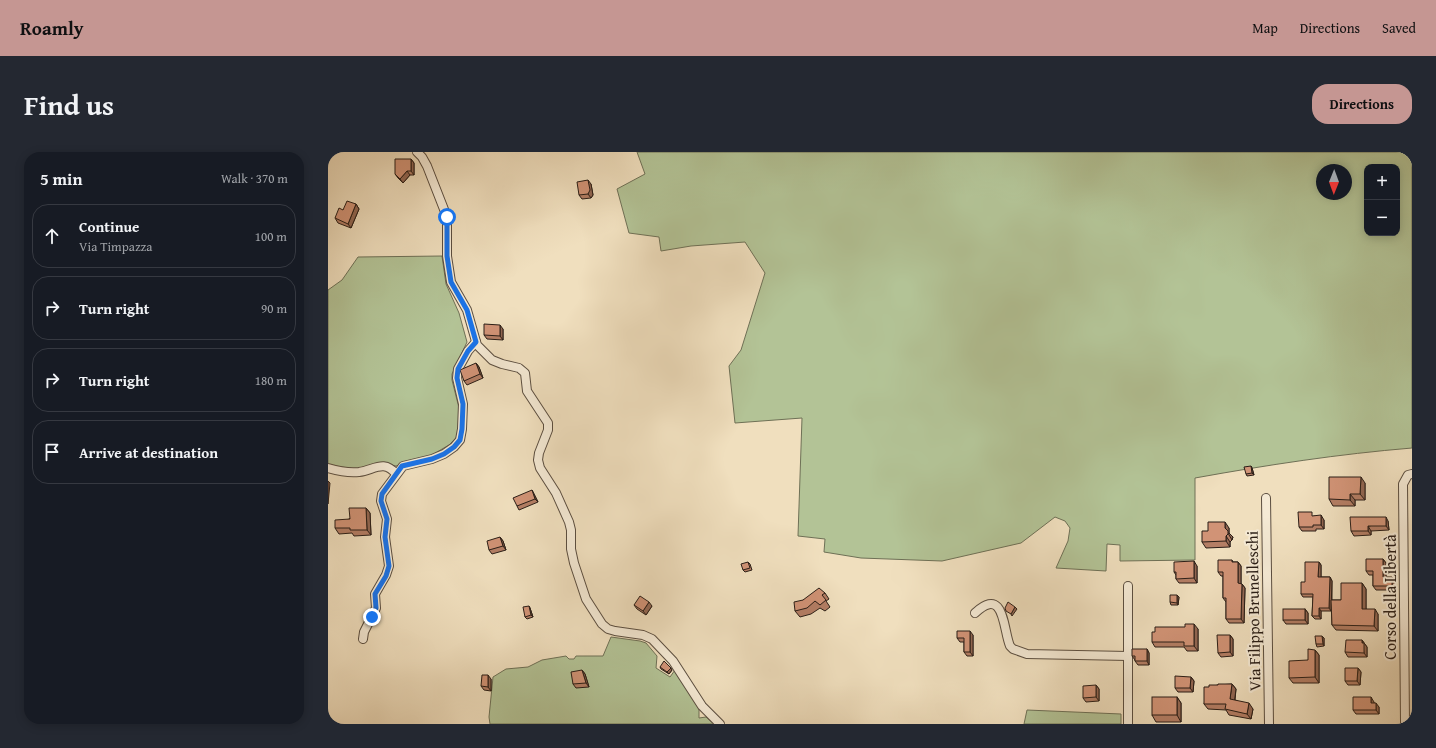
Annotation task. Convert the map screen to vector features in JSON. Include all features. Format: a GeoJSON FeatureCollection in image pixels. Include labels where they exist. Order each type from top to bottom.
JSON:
{"type":"FeatureCollection","features":[{"type":"Feature","properties":{"kind":"street"},"geometry":{"type":"LineString","coordinates":[[417,152],[422,156],[427,166],[447,217],[447,256],[451,282],[467,310],[477,345],[492,360],[519,368],[525,373],[527,392],[548,424],[548,430],[539,453],[538,460],[540,468],[556,493],[572,530],[574,563],[590,607],[602,624],[608,629],[652,638],[673,661],[702,706],[720,724]]}},
{"type":"Feature","properties":{"kind":"street"},"geometry":{"type":"LineString","coordinates":[[363,639],[364,632],[376,608],[375,594],[386,576],[389,566],[385,537],[387,519],[381,501],[382,494],[402,466],[432,459],[444,454],[454,447],[460,440],[463,404],[457,378],[458,369],[468,351],[476,342]]}},
{"type":"Feature","properties":{"kind":"street"},"geometry":{"type":"LineString","coordinates":[[328,468],[347,472],[360,472],[379,466],[387,466],[396,474]]}},
{"type":"Feature","properties":{"kind":"street","name":"Corso della Libertà"},"geometry":{"type":"LineString","coordinates":[[1405,724],[1404,484],[1408,475],[1412,474]]}},
{"type":"Feature","properties":{"kind":"street","name":"Via Filippo Brunelleschi"},"geometry":{"type":"LineString","coordinates":[[1266,498],[1269,724]]}},
{"type":"Feature","properties":{"kind":"street"},"geometry":{"type":"LineString","coordinates":[[1128,586],[1128,724]]}},
{"type":"Feature","properties":{"kind":"street"},"geometry":{"type":"LineString","coordinates":[[975,613],[988,604],[997,606],[1003,618],[1010,646],[1019,652],[1039,655],[1128,656]]}},
{"type":"Feature","properties":{"kind":"green space"},"geometry":{"type":"Polygon","coordinates":[[[637,152],[1412,152],[1412,448],[1303,460],[1195,478],[1195,560],[1120,561],[1120,545],[1107,544],[1106,571],[1056,568],[1068,541],[1070,528],[1065,521],[1055,517],[1021,543],[942,561],[861,558],[824,552],[825,539],[798,536],[802,418],[735,423],[729,366],[741,350],[765,273],[745,242],[691,246],[661,251],[659,237],[629,233],[617,189],[645,174],[637,152]]]}},
{"type":"Feature","properties":{"kind":"green space"},"geometry":{"type":"Polygon","coordinates":[[[442,256],[446,284],[459,313],[467,342],[452,374],[452,380],[460,412],[459,431],[456,438],[449,445],[430,456],[396,466],[381,463],[355,469],[328,465],[328,290],[342,280],[358,257],[442,256]]]}},
{"type":"Feature","properties":{"kind":"green space"},"geometry":{"type":"Polygon","coordinates":[[[611,637],[646,643],[657,656],[656,668],[670,677],[675,670],[699,708],[699,718],[706,717],[714,724],[490,724],[489,717],[493,677],[506,669],[528,667],[542,660],[566,656],[569,659],[574,659],[576,656],[603,656],[611,637]]]}},
{"type":"Feature","properties":{"kind":"green space"},"geometry":{"type":"Polygon","coordinates":[[[1027,710],[1121,714],[1121,724],[1024,724],[1027,710]]]}},
{"type":"Feature","properties":{"kind":"building"},"geometry":{"type":"Polygon","coordinates":[[[395,159],[411,159],[411,171],[407,171],[400,179],[395,174],[395,159]]]}},
{"type":"Feature","properties":{"kind":"building"},"geometry":{"type":"Polygon","coordinates":[[[588,180],[590,190],[588,194],[579,195],[577,182],[588,180]]]}},
{"type":"Feature","properties":{"kind":"building"},"geometry":{"type":"Polygon","coordinates":[[[347,201],[356,204],[348,224],[335,218],[339,208],[343,210],[347,201]]]}},
{"type":"Feature","properties":{"kind":"building"},"geometry":{"type":"Polygon","coordinates":[[[484,324],[500,325],[500,336],[484,335],[484,324]]]}},
{"type":"Feature","properties":{"kind":"building"},"geometry":{"type":"Polygon","coordinates":[[[476,363],[480,374],[464,381],[460,370],[476,363]]]}},
{"type":"Feature","properties":{"kind":"building"},"geometry":{"type":"Polygon","coordinates":[[[1251,466],[1252,473],[1246,474],[1244,467],[1251,466]]]}},
{"type":"Feature","properties":{"kind":"building"},"geometry":{"type":"Polygon","coordinates":[[[1329,477],[1361,477],[1360,494],[1350,494],[1350,500],[1329,499],[1329,477]]]}},
{"type":"Feature","properties":{"kind":"building"},"geometry":{"type":"Polygon","coordinates":[[[532,490],[535,499],[517,506],[513,498],[532,490]]]}},
{"type":"Feature","properties":{"kind":"building"},"geometry":{"type":"Polygon","coordinates":[[[349,508],[366,508],[367,530],[335,528],[335,520],[350,519],[349,508]]]}},
{"type":"Feature","properties":{"kind":"building"},"geometry":{"type":"Polygon","coordinates":[[[1298,512],[1312,512],[1312,516],[1321,515],[1321,525],[1313,525],[1313,527],[1299,527],[1298,512]]]}},
{"type":"Feature","properties":{"kind":"building"},"geometry":{"type":"Polygon","coordinates":[[[1350,517],[1386,517],[1386,526],[1368,526],[1368,531],[1351,531],[1350,517]]]}},
{"type":"Feature","properties":{"kind":"building"},"geometry":{"type":"Polygon","coordinates":[[[1208,522],[1225,522],[1225,528],[1228,531],[1226,541],[1202,542],[1202,531],[1208,531],[1208,522]]]}},
{"type":"Feature","properties":{"kind":"building"},"geometry":{"type":"Polygon","coordinates":[[[500,537],[503,546],[489,550],[487,541],[500,537]]]}},
{"type":"Feature","properties":{"kind":"building"},"geometry":{"type":"Polygon","coordinates":[[[1366,559],[1383,559],[1383,577],[1392,577],[1392,586],[1373,586],[1373,571],[1366,571],[1366,559]]]}},
{"type":"Feature","properties":{"kind":"building"},"geometry":{"type":"Polygon","coordinates":[[[1218,560],[1232,560],[1232,562],[1238,562],[1238,583],[1242,584],[1241,619],[1226,619],[1226,598],[1223,598],[1223,572],[1218,572],[1218,560]]]}},
{"type":"Feature","properties":{"kind":"building"},"geometry":{"type":"Polygon","coordinates":[[[1194,561],[1194,578],[1176,579],[1174,562],[1194,561]]]}},
{"type":"Feature","properties":{"kind":"building"},"geometry":{"type":"Polygon","coordinates":[[[748,562],[750,568],[743,570],[741,564],[748,562]]]}},
{"type":"Feature","properties":{"kind":"building"},"geometry":{"type":"Polygon","coordinates":[[[1305,562],[1319,562],[1318,577],[1330,577],[1329,608],[1319,608],[1319,616],[1312,616],[1313,594],[1301,594],[1301,582],[1305,582],[1305,562]]]}},
{"type":"Feature","properties":{"kind":"building"},"geometry":{"type":"Polygon","coordinates":[[[1341,583],[1362,583],[1362,609],[1375,609],[1374,626],[1332,625],[1331,600],[1341,600],[1341,583]]]}},
{"type":"Feature","properties":{"kind":"building"},"geometry":{"type":"Polygon","coordinates":[[[819,588],[825,593],[822,595],[826,600],[820,605],[815,601],[807,608],[795,611],[794,602],[803,600],[819,588]]]}},
{"type":"Feature","properties":{"kind":"building"},"geometry":{"type":"Polygon","coordinates":[[[1170,595],[1177,595],[1177,603],[1170,602],[1170,595]]]}},
{"type":"Feature","properties":{"kind":"building"},"geometry":{"type":"Polygon","coordinates":[[[640,596],[649,602],[643,611],[634,605],[640,596]]]}},
{"type":"Feature","properties":{"kind":"building"},"geometry":{"type":"Polygon","coordinates":[[[1008,602],[1015,607],[1011,614],[1006,611],[1005,608],[1008,602]]]}},
{"type":"Feature","properties":{"kind":"building"},"geometry":{"type":"Polygon","coordinates":[[[529,606],[531,615],[525,617],[523,607],[529,606]]]}},
{"type":"Feature","properties":{"kind":"building"},"geometry":{"type":"Polygon","coordinates":[[[1283,609],[1305,609],[1305,620],[1283,620],[1283,609]]]}},
{"type":"Feature","properties":{"kind":"building"},"geometry":{"type":"Polygon","coordinates":[[[1185,624],[1194,624],[1194,646],[1184,646],[1184,642],[1152,642],[1152,632],[1155,632],[1155,627],[1185,627],[1185,624]]]}},
{"type":"Feature","properties":{"kind":"building"},"geometry":{"type":"Polygon","coordinates":[[[957,631],[970,631],[970,652],[964,652],[964,638],[957,638],[957,631]]]}},
{"type":"Feature","properties":{"kind":"building"},"geometry":{"type":"Polygon","coordinates":[[[1217,635],[1230,635],[1230,652],[1218,653],[1217,635]]]}},
{"type":"Feature","properties":{"kind":"building"},"geometry":{"type":"Polygon","coordinates":[[[1315,636],[1322,636],[1323,644],[1316,644],[1315,636]]]}},
{"type":"Feature","properties":{"kind":"building"},"geometry":{"type":"Polygon","coordinates":[[[1346,640],[1362,640],[1362,643],[1364,643],[1364,653],[1345,652],[1346,640]]]}},
{"type":"Feature","properties":{"kind":"building"},"geometry":{"type":"Polygon","coordinates":[[[1132,649],[1147,649],[1147,661],[1135,661],[1135,656],[1132,656],[1132,649]]]}},
{"type":"Feature","properties":{"kind":"building"},"geometry":{"type":"Polygon","coordinates":[[[1308,649],[1315,650],[1315,677],[1289,678],[1289,661],[1308,660],[1308,649]]]}},
{"type":"Feature","properties":{"kind":"building"},"geometry":{"type":"Polygon","coordinates":[[[664,661],[671,668],[667,672],[660,667],[664,661]]]}},
{"type":"Feature","properties":{"kind":"building"},"geometry":{"type":"Polygon","coordinates":[[[1345,668],[1358,668],[1357,681],[1345,681],[1345,668]]]}},
{"type":"Feature","properties":{"kind":"building"},"geometry":{"type":"Polygon","coordinates":[[[582,670],[586,683],[573,684],[571,672],[582,670]]]}},
{"type":"Feature","properties":{"kind":"building"},"geometry":{"type":"Polygon","coordinates":[[[482,675],[488,675],[488,687],[481,686],[482,675]]]}},
{"type":"Feature","properties":{"kind":"building"},"geometry":{"type":"Polygon","coordinates":[[[1175,676],[1191,677],[1190,688],[1175,688],[1175,676]]]}},
{"type":"Feature","properties":{"kind":"building"},"geometry":{"type":"Polygon","coordinates":[[[1218,684],[1232,684],[1230,699],[1249,703],[1247,714],[1225,709],[1226,704],[1204,704],[1204,687],[1218,684]]]}},
{"type":"Feature","properties":{"kind":"building"},"geometry":{"type":"Polygon","coordinates":[[[1096,685],[1096,697],[1083,698],[1083,686],[1096,685]]]}},
{"type":"Feature","properties":{"kind":"building"},"geometry":{"type":"Polygon","coordinates":[[[1152,697],[1177,697],[1177,715],[1152,715],[1152,697]]]}},
{"type":"Feature","properties":{"kind":"building"},"geometry":{"type":"Polygon","coordinates":[[[1353,697],[1371,697],[1371,703],[1376,703],[1376,710],[1353,710],[1353,697]]]}},
{"type":"Feature","properties":{"kind":"route"},"geometry":{"type":"LineString","coordinates":[[372,617],[376,608],[375,594],[386,576],[389,566],[385,537],[387,519],[381,501],[382,494],[402,466],[432,459],[444,454],[454,447],[460,440],[464,412],[457,378],[458,369],[468,351],[476,342],[467,310],[451,282],[447,256],[447,217]]}}]}
